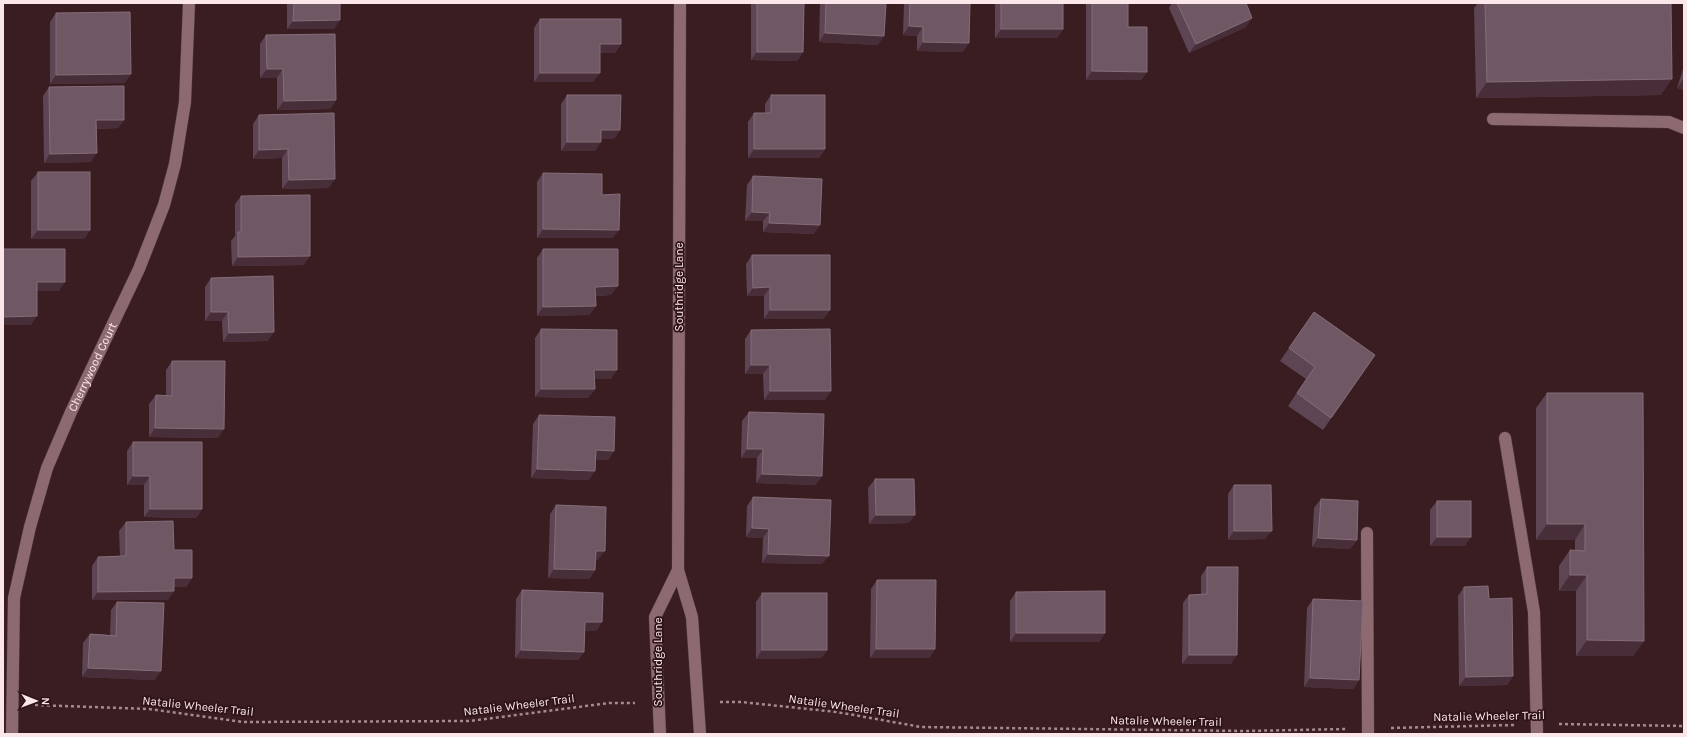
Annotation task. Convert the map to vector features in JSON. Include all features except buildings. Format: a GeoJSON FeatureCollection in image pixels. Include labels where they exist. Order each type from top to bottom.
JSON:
{"type":"FeatureCollection","features":[{"type":"Feature","properties":{"kind":"street","name":"Cherrywood Court"},"geometry":{"type":"LineString","coordinates":[[12,734],[14,598],[30,527],[47,468],[71,412],[139,270],[164,205],[175,164],[185,102],[189,3]]}},
{"type":"Feature","properties":{"kind":"street","name":"Southridge Lane"},"geometry":{"type":"LineString","coordinates":[[680,3],[678,570],[692,617],[700,734]]}},
{"type":"Feature","properties":{"kind":"street"},"geometry":{"type":"LineString","coordinates":[[1493,119],[1669,122],[1684,128]]}},
{"type":"Feature","properties":{"kind":"street"},"geometry":{"type":"LineString","coordinates":[[1505,438],[1534,612],[1536,729]]}},
{"type":"Feature","properties":{"kind":"street"},"geometry":{"type":"LineString","coordinates":[[1367,533],[1368,731]]}},
{"type":"Feature","properties":{"kind":"street","name":"Southridge Lane"},"geometry":{"type":"LineString","coordinates":[[660,734],[655,617],[678,570]]}},
{"type":"Feature","properties":{"kind":"path","name":"Natalie Wheeler Trail"},"geometry":{"type":"LineString","coordinates":[[698,703],[741,702],[837,712],[921,727],[1368,731],[1684,726]]}},
{"type":"Feature","properties":{"kind":"path","name":"Natalie Wheeler Trail"},"geometry":{"type":"LineString","coordinates":[[13,705],[149,708],[243,722],[470,722],[609,703],[658,703]]}}]}
